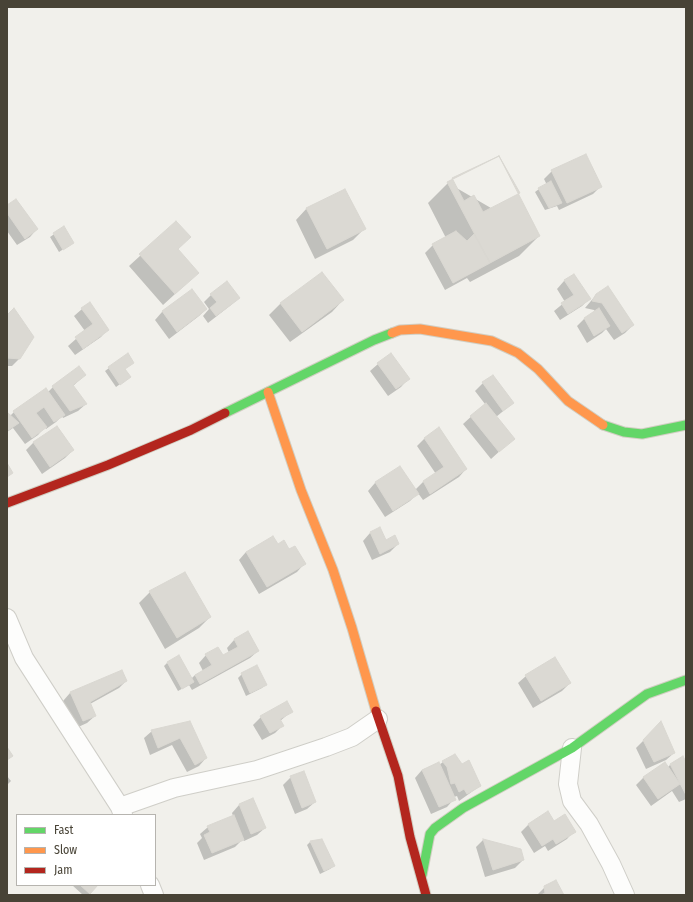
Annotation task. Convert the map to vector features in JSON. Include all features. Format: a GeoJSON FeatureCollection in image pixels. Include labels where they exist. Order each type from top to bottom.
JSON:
{"type":"FeatureCollection","features":[{"type":"Feature","properties":{"kind":"street"},"geometry":{"type":"LineString","coordinates":[[7,503],[108,465],[191,430],[374,340],[400,330],[420,329],[492,341],[518,353],[538,369],[568,402],[602,425],[624,432],[642,434],[686,425]]}},
{"type":"Feature","properties":{"kind":"street"},"geometry":{"type":"LineString","coordinates":[[268,392],[301,490],[333,570],[352,628],[378,719],[398,776],[410,837],[426,895]]}},
{"type":"Feature","properties":{"kind":"street"},"geometry":{"type":"LineString","coordinates":[[7,618],[24,658],[122,811],[174,788],[257,770],[326,748],[352,737],[378,719]]}},
{"type":"Feature","properties":{"kind":"street"},"geometry":{"type":"LineString","coordinates":[[421,880],[430,834],[435,828],[476,801],[572,748],[647,694],[686,680]]}},
{"type":"Feature","properties":{"kind":"street"},"geometry":{"type":"LineString","coordinates":[[572,748],[568,784],[572,801],[589,824],[611,864],[625,895]]}},
{"type":"Feature","properties":{"kind":"building"},"geometry":{"type":"Polygon","coordinates":[[[586,154],[602,187],[567,203],[551,170],[586,154]]]}},
{"type":"Feature","properties":{"kind":"building"},"geometry":{"type":"Polygon","coordinates":[[[499,156],[520,193],[483,212],[474,195],[464,201],[452,178],[499,156]]]}},
{"type":"Feature","properties":{"kind":"building"},"geometry":{"type":"Polygon","coordinates":[[[499,156],[540,236],[490,263],[447,182],[499,156]]]}},
{"type":"Feature","properties":{"kind":"building"},"geometry":{"type":"Polygon","coordinates":[[[551,181],[562,203],[549,208],[538,188],[551,181]]]}},
{"type":"Feature","properties":{"kind":"building"},"geometry":{"type":"Polygon","coordinates":[[[345,189],[366,229],[327,249],[306,208],[345,189]]]}},
{"type":"Feature","properties":{"kind":"building"},"geometry":{"type":"Polygon","coordinates":[[[16,199],[38,229],[25,239],[7,213],[7,205],[16,199]]]}},
{"type":"Feature","properties":{"kind":"building"},"geometry":{"type":"Polygon","coordinates":[[[176,221],[191,237],[178,249],[199,273],[175,294],[139,254],[176,221]]]}},
{"type":"Feature","properties":{"kind":"building"},"geometry":{"type":"Polygon","coordinates":[[[64,226],[74,243],[63,250],[53,233],[64,226]]]}},
{"type":"Feature","properties":{"kind":"building"},"geometry":{"type":"Polygon","coordinates":[[[456,231],[467,241],[474,234],[490,263],[453,283],[432,244],[456,231]]]}},
{"type":"Feature","properties":{"kind":"building"},"geometry":{"type":"Polygon","coordinates":[[[322,272],[344,300],[302,332],[280,303],[322,272]]]}},
{"type":"Feature","properties":{"kind":"building"},"geometry":{"type":"Polygon","coordinates":[[[574,274],[591,299],[568,314],[561,303],[574,295],[564,280],[574,274]]]}},
{"type":"Feature","properties":{"kind":"building"},"geometry":{"type":"Polygon","coordinates":[[[227,281],[240,298],[216,316],[210,308],[217,302],[210,294],[227,281]]]}},
{"type":"Feature","properties":{"kind":"building"},"geometry":{"type":"Polygon","coordinates":[[[608,286],[634,325],[622,333],[602,303],[592,301],[596,294],[608,286]]]}},
{"type":"Feature","properties":{"kind":"building"},"geometry":{"type":"Polygon","coordinates":[[[192,289],[207,309],[177,332],[162,311],[192,289]]]}},
{"type":"Feature","properties":{"kind":"building"},"geometry":{"type":"Polygon","coordinates":[[[90,302],[109,330],[83,349],[75,337],[93,324],[81,308],[90,302]]]}},
{"type":"Feature","properties":{"kind":"building"},"geometry":{"type":"Polygon","coordinates":[[[14,308],[34,337],[20,359],[7,358],[7,315],[14,308]]]}},
{"type":"Feature","properties":{"kind":"building"},"geometry":{"type":"Polygon","coordinates":[[[599,308],[610,326],[594,336],[584,318],[599,308]]]}},
{"type":"Feature","properties":{"kind":"building"},"geometry":{"type":"Polygon","coordinates":[[[128,353],[134,363],[125,369],[131,377],[120,385],[108,367],[128,353]]]}},
{"type":"Feature","properties":{"kind":"building"},"geometry":{"type":"Polygon","coordinates":[[[391,353],[410,379],[396,389],[377,363],[391,353]]]}},
{"type":"Feature","properties":{"kind":"building"},"geometry":{"type":"Polygon","coordinates":[[[79,366],[86,375],[73,385],[87,404],[70,411],[52,386],[79,366]]]}},
{"type":"Feature","properties":{"kind":"building"},"geometry":{"type":"Polygon","coordinates":[[[493,375],[514,403],[503,411],[482,382],[493,375]]]}},
{"type":"Feature","properties":{"kind":"building"},"geometry":{"type":"Polygon","coordinates":[[[46,388],[65,415],[54,422],[44,407],[36,413],[47,427],[32,438],[13,411],[46,388]]]}},
{"type":"Feature","properties":{"kind":"building"},"geometry":{"type":"Polygon","coordinates":[[[486,403],[515,439],[499,452],[470,416],[486,403]]]}},
{"type":"Feature","properties":{"kind":"building"},"geometry":{"type":"Polygon","coordinates":[[[7,412],[19,423],[7,431],[7,412]]]}},
{"type":"Feature","properties":{"kind":"building"},"geometry":{"type":"Polygon","coordinates":[[[57,426],[74,450],[50,467],[33,442],[57,426]]]}},
{"type":"Feature","properties":{"kind":"building"},"geometry":{"type":"Polygon","coordinates":[[[439,427],[467,469],[430,494],[423,481],[444,467],[424,438],[439,427]]]}},
{"type":"Feature","properties":{"kind":"building"},"geometry":{"type":"Polygon","coordinates":[[[7,463],[13,473],[7,477],[7,463]]]}},
{"type":"Feature","properties":{"kind":"building"},"geometry":{"type":"Polygon","coordinates":[[[400,466],[419,494],[393,511],[375,482],[400,466]]]}},
{"type":"Feature","properties":{"kind":"building"},"geometry":{"type":"Polygon","coordinates":[[[380,527],[386,540],[395,535],[399,544],[380,554],[370,532],[380,527]]]}},
{"type":"Feature","properties":{"kind":"building"},"geometry":{"type":"Polygon","coordinates":[[[273,536],[278,544],[284,540],[289,549],[295,546],[306,564],[267,587],[246,552],[273,536]]]}},
{"type":"Feature","properties":{"kind":"building"},"geometry":{"type":"Polygon","coordinates":[[[185,572],[211,617],[177,638],[149,591],[185,572]]]}},
{"type":"Feature","properties":{"kind":"building"},"geometry":{"type":"Polygon","coordinates":[[[248,631],[259,651],[200,684],[195,675],[212,665],[205,654],[218,647],[223,655],[238,647],[234,639],[248,631]]]}},
{"type":"Feature","properties":{"kind":"building"},"geometry":{"type":"Polygon","coordinates":[[[179,655],[194,682],[182,689],[167,662],[179,655]]]}},
{"type":"Feature","properties":{"kind":"building"},"geometry":{"type":"Polygon","coordinates":[[[555,657],[571,683],[541,701],[525,675],[555,657]]]}},
{"type":"Feature","properties":{"kind":"building"},"geometry":{"type":"Polygon","coordinates":[[[257,665],[267,685],[250,693],[241,673],[257,665]]]}},
{"type":"Feature","properties":{"kind":"building"},"geometry":{"type":"Polygon","coordinates":[[[122,670],[127,681],[90,702],[96,716],[83,721],[70,692],[122,670]]]}},
{"type":"Feature","properties":{"kind":"building"},"geometry":{"type":"Polygon","coordinates":[[[287,701],[293,712],[280,719],[284,726],[270,733],[260,716],[287,701]]]}},
{"type":"Feature","properties":{"kind":"building"},"geometry":{"type":"Polygon","coordinates":[[[190,721],[207,758],[195,765],[180,738],[158,748],[151,730],[190,721]]]}},
{"type":"Feature","properties":{"kind":"building"},"geometry":{"type":"Polygon","coordinates":[[[661,721],[675,753],[654,762],[643,740],[661,721]]]}},
{"type":"Feature","properties":{"kind":"building"},"geometry":{"type":"Polygon","coordinates":[[[7,747],[13,756],[7,760],[7,747]]]}},
{"type":"Feature","properties":{"kind":"building"},"geometry":{"type":"Polygon","coordinates":[[[455,754],[462,764],[469,760],[481,786],[467,794],[464,789],[459,792],[455,783],[451,784],[447,767],[442,761],[455,754]]]}},
{"type":"Feature","properties":{"kind":"building"},"geometry":{"type":"Polygon","coordinates":[[[683,756],[686,762],[686,795],[670,764],[683,756]]]}},
{"type":"Feature","properties":{"kind":"building"},"geometry":{"type":"Polygon","coordinates":[[[439,762],[456,800],[439,807],[422,770],[439,762]]]}},
{"type":"Feature","properties":{"kind":"building"},"geometry":{"type":"Polygon","coordinates":[[[665,762],[680,784],[658,799],[643,777],[665,762]]]}},
{"type":"Feature","properties":{"kind":"building"},"geometry":{"type":"Polygon","coordinates":[[[304,771],[316,802],[302,808],[290,776],[304,771]]]}},
{"type":"Feature","properties":{"kind":"building"},"geometry":{"type":"Polygon","coordinates":[[[253,798],[266,828],[251,834],[239,804],[253,798]]]}},
{"type":"Feature","properties":{"kind":"building"},"geometry":{"type":"Polygon","coordinates":[[[548,811],[554,821],[565,814],[576,832],[556,844],[553,839],[542,846],[528,824],[548,811]]]}},
{"type":"Feature","properties":{"kind":"building"},"geometry":{"type":"Polygon","coordinates":[[[234,815],[244,840],[212,853],[204,835],[210,832],[207,826],[234,815]]]}},
{"type":"Feature","properties":{"kind":"building"},"geometry":{"type":"Polygon","coordinates":[[[322,839],[335,866],[324,871],[310,841],[322,839]]]}},
{"type":"Feature","properties":{"kind":"building"},"geometry":{"type":"Polygon","coordinates":[[[483,839],[521,849],[524,860],[493,870],[483,839]]]}},
{"type":"Feature","properties":{"kind":"building"},"geometry":{"type":"Polygon","coordinates":[[[556,880],[564,895],[541,895],[545,893],[544,886],[556,880]]]}},
{"type":"Feature","properties":{"kind":"building"},"geometry":{"type":"Polygon","coordinates":[[[81,886],[97,886],[90,894],[81,886]]]}},
{"type":"Feature","properties":{"kind":"traffic: fast"},"geometry":{"type":"LineString","coordinates":[[225,413],[374,340],[392,333]]}},
{"type":"Feature","properties":{"kind":"traffic: fast"},"geometry":{"type":"LineString","coordinates":[[603,425],[624,432],[642,434],[686,425]]}},
{"type":"Feature","properties":{"kind":"traffic: fast"},"geometry":{"type":"LineString","coordinates":[[422,875],[430,834],[435,828],[463,808],[572,748],[647,694],[686,680]]}},
{"type":"Feature","properties":{"kind":"traffic: slow"},"geometry":{"type":"LineString","coordinates":[[392,333],[400,330],[420,329],[492,341],[518,353],[538,369],[568,401],[603,425]]}},
{"type":"Feature","properties":{"kind":"traffic: slow"},"geometry":{"type":"LineString","coordinates":[[268,392],[301,490],[333,570],[352,628],[376,711]]}},
{"type":"Feature","properties":{"kind":"traffic: jam"},"geometry":{"type":"LineString","coordinates":[[7,503],[108,465],[191,430],[225,413]]}},
{"type":"Feature","properties":{"kind":"traffic: jam"},"geometry":{"type":"LineString","coordinates":[[376,711],[398,776],[410,837],[426,895]]}}]}
